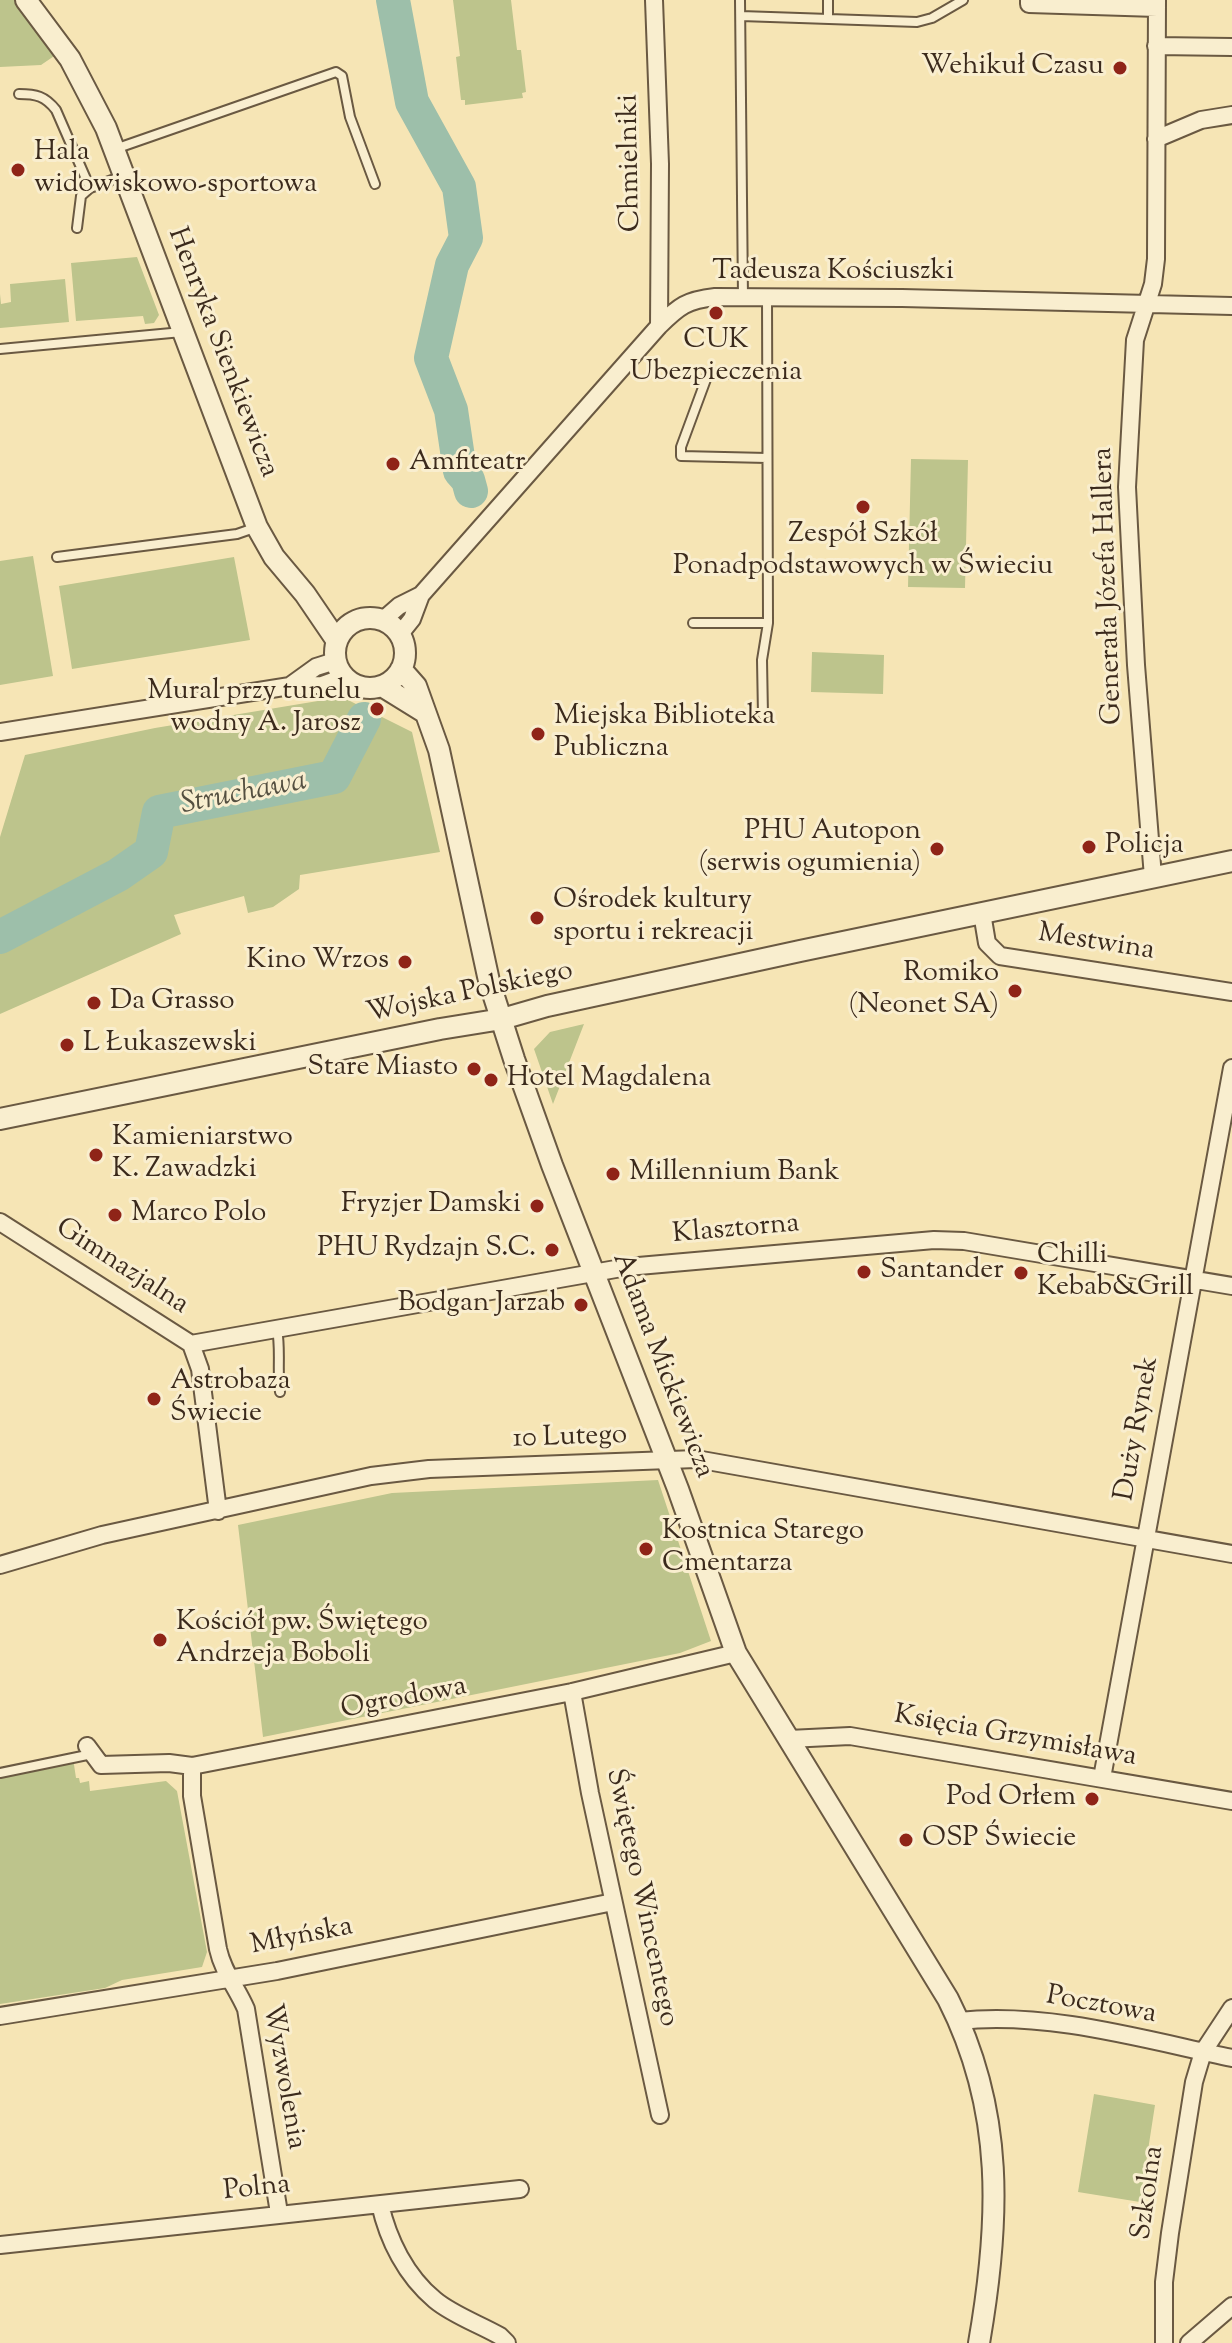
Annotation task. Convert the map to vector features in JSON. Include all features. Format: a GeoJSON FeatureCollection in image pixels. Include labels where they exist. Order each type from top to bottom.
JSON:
{"type":"FeatureCollection","features":[{"type":"Feature","properties":{"kind":"street","name":"Henryka Sienkiewicza"},"geometry":{"type":"LineString","coordinates":[[26,0],[83,81],[114,149],[257,527],[274,557],[305,594],[339,660]]}},
{"type":"Feature","properties":{"kind":"street","name":"Chmielniki"},"geometry":{"type":"LineString","coordinates":[[654,0],[660,164],[659,326]]}},
{"type":"Feature","properties":{"kind":"street","name":"Generała Józefa Hallera"},"geometry":{"type":"LineString","coordinates":[[1029,0],[1029,4],[1157,4],[1156,259],[1153,284],[1135,340],[1127,487],[1136,665],[1153,877]]}},
{"type":"Feature","properties":{"kind":"street"},"geometry":{"type":"LineString","coordinates":[[1156,46],[1232,47]]}},
{"type":"Feature","properties":{"kind":"street"},"geometry":{"type":"LineString","coordinates":[[1156,139],[1201,120],[1232,115]]}},
{"type":"Feature","properties":{"kind":"street","name":"Tadeusza Kościuszki"},"geometry":{"type":"LineString","coordinates":[[400,634],[412,619],[421,595],[659,326],[678,307],[692,300],[743,297],[902,298],[1232,306]]}},
{"type":"Feature","properties":{"kind":"street","name":"Henryka Sienkiewicza"},"geometry":{"type":"LineString","coordinates":[[305,594],[351,624]]}},
{"type":"Feature","properties":{"kind":"street","name":"Tadeusza Kościuszki"},"geometry":{"type":"LineString","coordinates":[[383,620],[399,606],[421,595]]}},
{"type":"Feature","properties":{"kind":"street"},"geometry":{"type":"LineString","coordinates":[[372,618],[383,620],[400,634],[405,652],[401,669],[393,680],[369,689],[355,685],[339,660],[351,624],[372,618]]}},
{"type":"Feature","properties":{"kind":"street"},"geometry":{"type":"LineString","coordinates":[[0,732],[290,686],[316,667],[339,660]]}},
{"type":"Feature","properties":{"kind":"street"},"geometry":{"type":"LineString","coordinates":[[401,669],[416,686],[439,750],[489,981],[502,1019]]}},
{"type":"Feature","properties":{"kind":"street"},"geometry":{"type":"LineString","coordinates":[[382,686],[424,712]]}},
{"type":"Feature","properties":{"kind":"street","name":"Wojska Polskiego"},"geometry":{"type":"LineString","coordinates":[[0,1119],[502,1019],[547,1006],[1232,861]]}},
{"type":"Feature","properties":{"kind":"street","name":"Mestwina"},"geometry":{"type":"LineString","coordinates":[[982,913],[987,943],[1000,956],[1232,992]]}},
{"type":"Feature","properties":{"kind":"street","name":"Adama Mickiewicza"},"geometry":{"type":"LineString","coordinates":[[502,1019],[552,1165],[666,1460],[736,1653],[959,2021],[981,2079],[990,2128],[993,2173],[992,2248],[979,2343]]}},
{"type":"Feature","properties":{"kind":"street","name":"Duży Rynek"},"geometry":{"type":"LineString","coordinates":[[1232,1068],[1145,1540],[1232,1554]]}},
{"type":"Feature","properties":{"kind":"street","name":"Gimnazjalna"},"geometry":{"type":"LineString","coordinates":[[0,1222],[191,1344],[200,1369],[218,1511]]}},
{"type":"Feature","properties":{"kind":"street","name":"Klasztorna"},"geometry":{"type":"LineString","coordinates":[[191,1344],[627,1267],[934,1240],[964,1241],[1193,1280]]}},
{"type":"Feature","properties":{"kind":"street"},"geometry":{"type":"LineString","coordinates":[[1193,1280],[1232,1286]]}},
{"type":"Feature","properties":{"kind":"street","name":"10 Lutego"},"geometry":{"type":"LineString","coordinates":[[0,1565],[102,1535],[371,1476],[414,1471],[696,1459],[1145,1540]]}},
{"type":"Feature","properties":{"kind":"street"},"geometry":{"type":"LineString","coordinates":[[1102,1778],[1145,1540]]}},
{"type":"Feature","properties":{"kind":"street","name":"Ogrodowa"},"geometry":{"type":"LineString","coordinates":[[90,1750],[101,1765],[169,1763],[192,1766],[406,1727],[736,1653]]}},
{"type":"Feature","properties":{"kind":"street","name":"Świętego Wincentego"},"geometry":{"type":"LineString","coordinates":[[572,1692],[613,1902],[660,2115]]}},
{"type":"Feature","properties":{"kind":"street","name":"Księcia Grzymisława"},"geometry":{"type":"LineString","coordinates":[[789,1739],[850,1736],[1232,1801]]}},
{"type":"Feature","properties":{"kind":"street","name":"Wyzwolenia"},"geometry":{"type":"LineString","coordinates":[[192,1766],[192,1796],[215,1935],[221,1965],[238,1990],[246,2009],[279,2213]]}},
{"type":"Feature","properties":{"kind":"street","name":"Młyńska"},"geometry":{"type":"LineString","coordinates":[[0,2016],[229,1978],[613,1902]]}},
{"type":"Feature","properties":{"kind":"street","name":"Szkolna"},"geometry":{"type":"LineString","coordinates":[[1164,2343],[1164,2282],[1194,2082],[1203,2052],[1232,2008]]}},
{"type":"Feature","properties":{"kind":"street","name":"Pocztowa"},"geometry":{"type":"LineString","coordinates":[[959,2021],[986,2018],[1042,2022],[1232,2058]]}},
{"type":"Feature","properties":{"kind":"street","name":"Polna"},"geometry":{"type":"LineString","coordinates":[[0,2245],[520,2189]]}},
{"type":"Feature","properties":{"kind":"street"},"geometry":{"type":"LineString","coordinates":[[380,2204],[393,2245],[408,2272],[435,2301],[500,2336],[507,2343]]}},
{"type":"Feature","properties":{"kind":"street"},"geometry":{"type":"LineString","coordinates":[[1189,2343],[1232,2306]]}},
{"type":"Feature","properties":{"kind":"lane"},"geometry":{"type":"LineString","coordinates":[[740,0],[743,297]]}},
{"type":"Feature","properties":{"kind":"lane"},"geometry":{"type":"LineString","coordinates":[[828,0],[828,18]]}},
{"type":"Feature","properties":{"kind":"lane"},"geometry":{"type":"LineString","coordinates":[[741,16],[917,22],[932,18],[963,0]]}},
{"type":"Feature","properties":{"kind":"lane"},"geometry":{"type":"LineString","coordinates":[[114,149],[336,72],[342,76],[350,117],[375,184]]}},
{"type":"Feature","properties":{"kind":"lane"},"geometry":{"type":"LineString","coordinates":[[19,94],[35,94],[48,99],[56,110],[90,188]]}},
{"type":"Feature","properties":{"kind":"lane"},"geometry":{"type":"LineString","coordinates":[[77,228],[81,196],[90,188],[124,176]]}},
{"type":"Feature","properties":{"kind":"lane"},"geometry":{"type":"LineString","coordinates":[[763,715],[762,660],[768,623],[767,297]]}},
{"type":"Feature","properties":{"kind":"lane"},"geometry":{"type":"LineString","coordinates":[[0,349],[183,332]]}},
{"type":"Feature","properties":{"kind":"lane"},"geometry":{"type":"LineString","coordinates":[[767,373],[708,374],[681,447],[681,456],[767,458]]}},
{"type":"Feature","properties":{"kind":"lane"},"geometry":{"type":"LineString","coordinates":[[57,557],[237,534],[257,527]]}},
{"type":"Feature","properties":{"kind":"lane"},"geometry":{"type":"LineString","coordinates":[[693,623],[768,623]]}},
{"type":"Feature","properties":{"kind":"lane"},"geometry":{"type":"LineString","coordinates":[[277,1328],[280,1392]]}},
{"type":"Feature","properties":{"kind":"lane"},"geometry":{"type":"LineString","coordinates":[[0,1773],[90,1750]]}},
{"type":"Feature","properties":{"kind":"green space"},"geometry":{"type":"Polygon","coordinates":[[[0,0],[15,0],[63,50],[41,65],[0,67],[0,0]]]}},
{"type":"Feature","properties":{"kind":"green space"},"geometry":{"type":"Polygon","coordinates":[[[453,0],[511,0],[517,50],[521,50],[526,92],[522,93],[523,98],[465,105],[465,100],[461,100],[456,57],[460,56],[453,0]]]}},
{"type":"Feature","properties":{"kind":"green space"},"geometry":{"type":"Polygon","coordinates":[[[137,257],[159,315],[154,323],[145,324],[143,316],[76,321],[71,263],[137,257]]]}},
{"type":"Feature","properties":{"kind":"green space"},"geometry":{"type":"Polygon","coordinates":[[[65,279],[69,322],[0,328],[0,294],[1,304],[11,302],[10,284],[65,279]]]}},
{"type":"Feature","properties":{"kind":"green space"},"geometry":{"type":"Polygon","coordinates":[[[911,459],[968,460],[965,588],[908,587],[911,459]]]}},
{"type":"Feature","properties":{"kind":"green space"},"geometry":{"type":"Polygon","coordinates":[[[33,556],[53,676],[0,685],[0,561],[33,556]]]}},
{"type":"Feature","properties":{"kind":"green space"},"geometry":{"type":"Polygon","coordinates":[[[234,557],[250,640],[72,669],[59,586],[234,557]]]}},
{"type":"Feature","properties":{"kind":"green space"},"geometry":{"type":"Polygon","coordinates":[[[812,652],[884,655],[883,694],[811,692],[812,652]]]}},
{"type":"Feature","properties":{"kind":"green space"},"geometry":{"type":"Polygon","coordinates":[[[342,697],[412,732],[440,852],[300,875],[299,889],[273,907],[248,913],[244,896],[174,915],[181,934],[0,1014],[0,837],[25,755],[155,728],[342,697]]]}},
{"type":"Feature","properties":{"kind":"green space"},"geometry":{"type":"Polygon","coordinates":[[[584,1024],[553,1104],[534,1049],[550,1032],[584,1024]]]}},
{"type":"Feature","properties":{"kind":"green space"},"geometry":{"type":"Polygon","coordinates":[[[658,1480],[711,1641],[680,1653],[263,1737],[238,1525],[392,1493],[658,1480]]]}},
{"type":"Feature","properties":{"kind":"green space"},"geometry":{"type":"Polygon","coordinates":[[[73,1758],[76,1778],[80,1783],[89,1781],[90,1791],[166,1781],[177,1791],[207,1952],[202,1967],[122,1980],[105,1988],[0,2004],[0,1777],[73,1758]]]}},
{"type":"Feature","properties":{"kind":"green space"},"geometry":{"type":"Polygon","coordinates":[[[1094,2094],[1155,2105],[1140,2202],[1078,2192],[1094,2094]]]}},
{"type":"Feature","properties":{"kind":"waterway","name":"Struchawa"},"geometry":{"type":"LineString","coordinates":[[393,0],[412,102],[459,187],[466,238],[452,265],[431,358],[451,410],[460,471],[468,480],[471,491]]}},
{"type":"Feature","properties":{"kind":"waterway","name":"Struchawa"},"geometry":{"type":"LineString","coordinates":[[0,937],[118,875],[151,852],[159,812],[334,777],[364,719]]}},
{"type":"Feature","properties":{"kind":"place","name":"Wehikuł Czasu"},"geometry":{"type":"Point","coordinates":[1120,68]}},
{"type":"Feature","properties":{"kind":"place","name":"Hala widowiskowo-sportowa"},"geometry":{"type":"Point","coordinates":[18,170]}},
{"type":"Feature","properties":{"kind":"place","name":"CUK Ubezpieczenia"},"geometry":{"type":"Point","coordinates":[716,313]}},
{"type":"Feature","properties":{"kind":"place","name":"Amfiteatr"},"geometry":{"type":"Point","coordinates":[393,464]}},
{"type":"Feature","properties":{"kind":"place","name":"Zespół Szkół Ponadpodstawowych w Świeciu"},"geometry":{"type":"Point","coordinates":[863,507]}},
{"type":"Feature","properties":{"kind":"place","name":"Mural przy tunelu wodny A. Jarosz"},"geometry":{"type":"Point","coordinates":[377,709]}},
{"type":"Feature","properties":{"kind":"place","name":"Miejska Biblioteka Publiczna"},"geometry":{"type":"Point","coordinates":[538,734]}},
{"type":"Feature","properties":{"kind":"place","name":"Policja"},"geometry":{"type":"Point","coordinates":[1089,847]}},
{"type":"Feature","properties":{"kind":"place","name":"PHU Autopon (serwis ogumienia)"},"geometry":{"type":"Point","coordinates":[937,849]}},
{"type":"Feature","properties":{"kind":"place","name":"Ośrodek kultury sportu i rekreacji"},"geometry":{"type":"Point","coordinates":[537,918]}},
{"type":"Feature","properties":{"kind":"place","name":"Kino Wrzos"},"geometry":{"type":"Point","coordinates":[405,962]}},
{"type":"Feature","properties":{"kind":"place","name":"Romiko (Neonet SA)"},"geometry":{"type":"Point","coordinates":[1015,991]}},
{"type":"Feature","properties":{"kind":"place","name":"Da Grasso"},"geometry":{"type":"Point","coordinates":[94,1003]}},
{"type":"Feature","properties":{"kind":"place","name":"L Łukaszewski"},"geometry":{"type":"Point","coordinates":[67,1045]}},
{"type":"Feature","properties":{"kind":"place","name":"Stare Miasto"},"geometry":{"type":"Point","coordinates":[474,1069]}},
{"type":"Feature","properties":{"kind":"place","name":"Hotel Magdalena"},"geometry":{"type":"Point","coordinates":[491,1080]}},
{"type":"Feature","properties":{"kind":"place","name":"Kamieniarstwo K. Zawadzki"},"geometry":{"type":"Point","coordinates":[96,1155]}},
{"type":"Feature","properties":{"kind":"place","name":"Millennium Bank"},"geometry":{"type":"Point","coordinates":[613,1174]}},
{"type":"Feature","properties":{"kind":"place","name":"Fryzjer Damski"},"geometry":{"type":"Point","coordinates":[537,1206]}},
{"type":"Feature","properties":{"kind":"place","name":"Marco Polo"},"geometry":{"type":"Point","coordinates":[115,1215]}},
{"type":"Feature","properties":{"kind":"place","name":"PHU Rydzajn S.C."},"geometry":{"type":"Point","coordinates":[552,1250]}},
{"type":"Feature","properties":{"kind":"place","name":"Santander"},"geometry":{"type":"Point","coordinates":[864,1272]}},
{"type":"Feature","properties":{"kind":"place","name":"Chilli Kebab&Grill"},"geometry":{"type":"Point","coordinates":[1021,1273]}},
{"type":"Feature","properties":{"kind":"place","name":"Bodgan Jarzab"},"geometry":{"type":"Point","coordinates":[581,1305]}},
{"type":"Feature","properties":{"kind":"place","name":"Astrobaza Świecie"},"geometry":{"type":"Point","coordinates":[154,1399]}},
{"type":"Feature","properties":{"kind":"place","name":"Kostnica Starego Cmentarza"},"geometry":{"type":"Point","coordinates":[646,1549]}},
{"type":"Feature","properties":{"kind":"place","name":"Kościół pw. Świętego Andrzeja Boboli"},"geometry":{"type":"Point","coordinates":[160,1640]}},
{"type":"Feature","properties":{"kind":"place","name":"Pod Orłem"},"geometry":{"type":"Point","coordinates":[1092,1799]}},
{"type":"Feature","properties":{"kind":"place","name":"OSP Świecie"},"geometry":{"type":"Point","coordinates":[906,1840]}}]}
